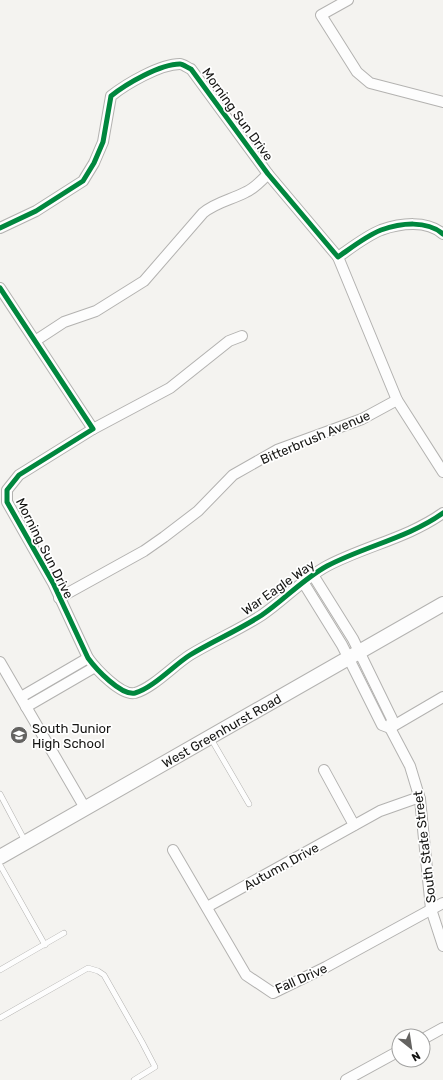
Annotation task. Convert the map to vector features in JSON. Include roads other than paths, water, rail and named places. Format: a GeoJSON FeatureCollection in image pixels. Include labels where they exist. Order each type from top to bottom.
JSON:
{"type":"FeatureCollection","features":[{"type":"Feature","properties":{"kind":"main road","name":"West Greenhurst Road"},"geometry":{"type":"LineString","coordinates":[[0,857],[443,604]]}},
{"type":"Feature","properties":{"kind":"street"},"geometry":{"type":"LineString","coordinates":[[348,0],[320,15],[357,72],[370,83],[443,102]]}},
{"type":"Feature","properties":{"kind":"street","name":"Morning Sun Drive"},"geometry":{"type":"LineString","coordinates":[[0,228],[36,211],[83,181],[94,163],[103,142],[111,96],[128,82],[167,67],[181,64],[191,69],[268,174],[338,257]]}},
{"type":"Feature","properties":{"kind":"street"},"geometry":{"type":"LineString","coordinates":[[35,340],[64,322],[96,311],[144,281],[203,213],[212,206],[246,192],[258,184],[268,174]]}},
{"type":"Feature","properties":{"kind":"street"},"geometry":{"type":"LineString","coordinates":[[443,234],[435,227],[424,224],[380,230],[338,257],[397,400],[443,472]]}},
{"type":"Feature","properties":{"kind":"street"},"geometry":{"type":"LineString","coordinates":[[0,288],[94,429]]}},
{"type":"Feature","properties":{"kind":"street","name":"Morning Sun Drive"},"geometry":{"type":"LineString","coordinates":[[95,667],[88,658],[53,583],[7,502],[8,490],[19,474],[94,429],[170,388],[229,341],[242,336]]}},
{"type":"Feature","properties":{"kind":"street","name":"Bitterbrush Avenue"},"geometry":{"type":"LineString","coordinates":[[59,598],[144,551],[164,537],[198,511],[233,475],[277,450],[362,419],[397,400]]}},
{"type":"Feature","properties":{"kind":"street","name":"War Eagle Way"},"geometry":{"type":"LineString","coordinates":[[95,667],[120,689],[128,693],[136,693],[190,655],[262,615],[314,575],[343,559],[401,536],[443,513]]}},
{"type":"Feature","properties":{"kind":"street","name":"War Eagle Way"},"geometry":{"type":"LineString","coordinates":[[314,575],[354,655]]}},
{"type":"Feature","properties":{"kind":"street","name":"War Eagle Way"},"geometry":{"type":"LineString","coordinates":[[303,582],[354,655]]}},
{"type":"Feature","properties":{"kind":"street","name":"South State Street"},"geometry":{"type":"LineString","coordinates":[[354,655],[382,725],[390,728],[410,766],[420,799],[431,909],[443,946]]}},
{"type":"Feature","properties":{"kind":"street"},"geometry":{"type":"LineString","coordinates":[[21,697],[88,658]]}},
{"type":"Feature","properties":{"kind":"street"},"geometry":{"type":"LineString","coordinates":[[0,662],[85,808]]}},
{"type":"Feature","properties":{"kind":"street"},"geometry":{"type":"LineString","coordinates":[[26,707],[95,667]]}},
{"type":"Feature","properties":{"kind":"street"},"geometry":{"type":"LineString","coordinates":[[390,728],[443,697]]}},
{"type":"Feature","properties":{"kind":"street"},"geometry":{"type":"LineString","coordinates":[[324,770],[354,825]]}},
{"type":"Feature","properties":{"kind":"street","name":"Autumn Drive"},"geometry":{"type":"LineString","coordinates":[[207,907],[380,811],[414,799],[420,799]]}},
{"type":"Feature","properties":{"kind":"street","name":"Fall Drive"},"geometry":{"type":"LineString","coordinates":[[173,850],[246,975],[273,993],[326,967],[443,903]]}},
{"type":"Feature","properties":{"kind":"street"},"geometry":{"type":"LineString","coordinates":[[431,1035],[443,1028]]}},
{"type":"Feature","properties":{"kind":"street"},"geometry":{"type":"LineString","coordinates":[[346,1080],[391,1056]]}},
{"type":"Feature","properties":{"kind":"lane"},"geometry":{"type":"LineString","coordinates":[[210,737],[249,804]]}},
{"type":"Feature","properties":{"kind":"lane"},"geometry":{"type":"LineString","coordinates":[[0,794],[26,842]]}},
{"type":"Feature","properties":{"kind":"lane"},"geometry":{"type":"LineString","coordinates":[[0,865],[45,944]]}},
{"type":"Feature","properties":{"kind":"lane"},"geometry":{"type":"LineString","coordinates":[[0,970],[64,933]]}},
{"type":"Feature","properties":{"kind":"lane"},"geometry":{"type":"LineString","coordinates":[[0,1018],[88,968],[98,971],[104,975],[155,1067],[134,1080]]}},
{"type":"Feature","properties":{"kind":"place","name":"South Junior High School"},"geometry":{"type":"Point","coordinates":[19,735]}}]}
